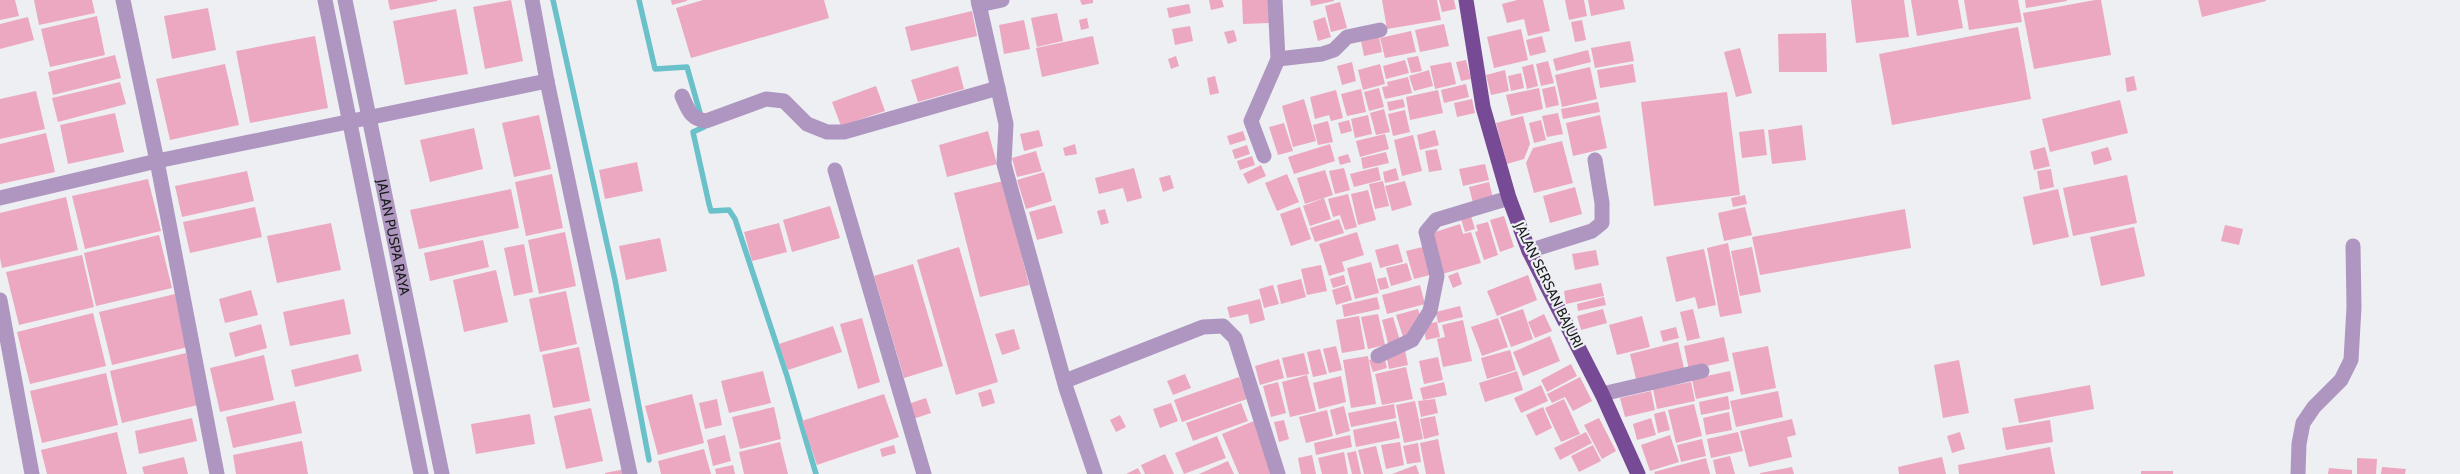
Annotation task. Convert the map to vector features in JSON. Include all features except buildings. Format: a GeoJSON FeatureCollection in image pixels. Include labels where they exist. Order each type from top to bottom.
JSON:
{"type":"FeatureCollection","features":[{"type":"Feature","properties":{"kind":"main road","name":"JALAN SERSAN BAJURI"},"geometry":{"type":"LineString","coordinates":[[1466,0],[1483,107],[1508,198],[1529,251],[1602,394],[1638,474]]}},
{"type":"Feature","properties":{"kind":"street"},"geometry":{"type":"LineString","coordinates":[[123,0],[157,161],[217,474]]}},
{"type":"Feature","properties":{"kind":"street","name":"JALAN PUSPA RAYA"},"geometry":{"type":"LineString","coordinates":[[325,0],[421,474]]}},
{"type":"Feature","properties":{"kind":"street","name":"JALAN PUSPA RAYA"},"geometry":{"type":"LineString","coordinates":[[345,0],[442,474]]}},
{"type":"Feature","properties":{"kind":"street"},"geometry":{"type":"LineString","coordinates":[[532,0],[547,81],[630,474]]}},
{"type":"Feature","properties":{"kind":"street"},"geometry":{"type":"LineString","coordinates":[[1002,0],[978,3],[1006,124],[1004,164],[1065,381],[1095,474]]}},
{"type":"Feature","properties":{"kind":"street"},"geometry":{"type":"LineString","coordinates":[[1264,156],[1251,121],[1278,59],[1275,0]]}},
{"type":"Feature","properties":{"kind":"street"},"geometry":{"type":"LineString","coordinates":[[1278,59],[1322,54],[1334,50],[1347,38],[1380,30]]}},
{"type":"Feature","properties":{"kind":"street"},"geometry":{"type":"LineString","coordinates":[[0,198],[157,161],[547,81]]}},
{"type":"Feature","properties":{"kind":"street"},"geometry":{"type":"LineString","coordinates":[[682,96],[691,115],[697,120],[706,121],[766,99],[784,102],[807,124],[826,132],[844,132],[998,88]]}},
{"type":"Feature","properties":{"kind":"street"},"geometry":{"type":"LineString","coordinates":[[1529,251],[1592,231],[1602,223],[1602,203],[1594,160]]}},
{"type":"Feature","properties":{"kind":"street"},"geometry":{"type":"LineString","coordinates":[[835,170],[924,474]]}},
{"type":"Feature","properties":{"kind":"street"},"geometry":{"type":"LineString","coordinates":[[1378,356],[1412,340],[1430,310],[1437,276],[1426,232],[1436,220],[1508,198]]}},
{"type":"Feature","properties":{"kind":"street"},"geometry":{"type":"LineString","coordinates":[[2298,474],[2299,444],[2303,423],[2314,406],[2341,380],[2351,360],[2354,307],[2353,246]]}},
{"type":"Feature","properties":{"kind":"street"},"geometry":{"type":"LineString","coordinates":[[0,300],[32,474]]}},
{"type":"Feature","properties":{"kind":"street"},"geometry":{"type":"LineString","coordinates":[[1065,381],[1203,327],[1223,326],[1235,338],[1278,474]]}},
{"type":"Feature","properties":{"kind":"street"},"geometry":{"type":"LineString","coordinates":[[1602,394],[1702,371]]}},
{"type":"Feature","properties":{"kind":"waterway"},"geometry":{"type":"LineString","coordinates":[[553,0],[615,280],[649,460]]}},
{"type":"Feature","properties":{"kind":"waterway"},"geometry":{"type":"LineString","coordinates":[[639,0],[655,69],[687,67],[704,127],[693,132],[711,211],[729,210],[735,219],[787,376],[816,474]]}}]}
